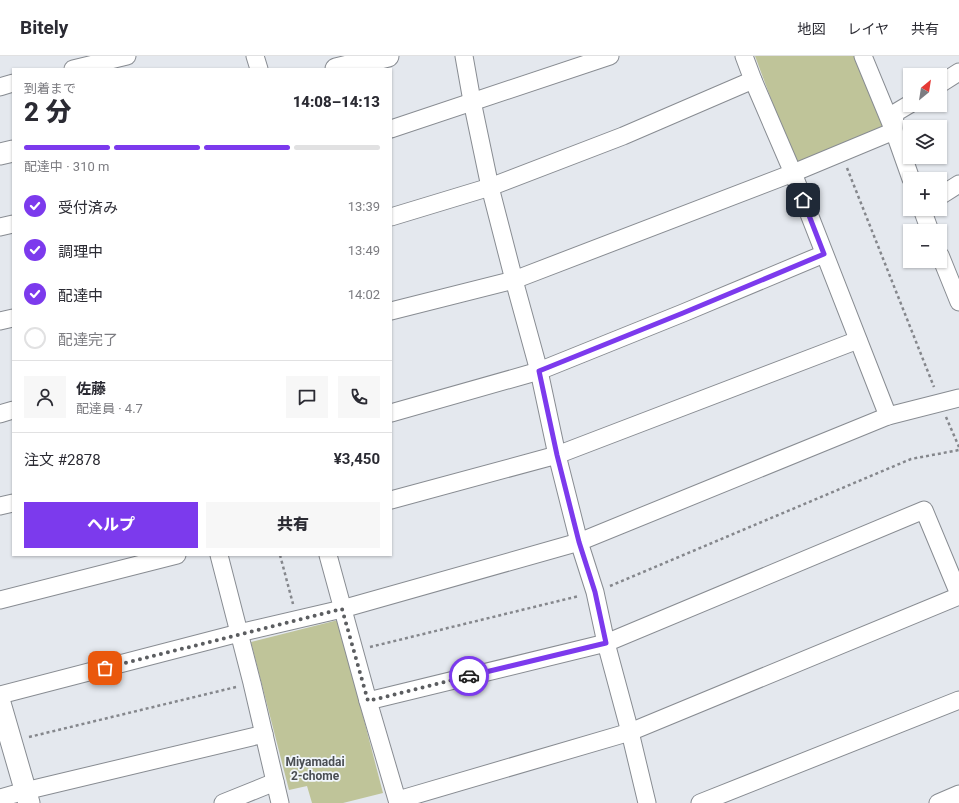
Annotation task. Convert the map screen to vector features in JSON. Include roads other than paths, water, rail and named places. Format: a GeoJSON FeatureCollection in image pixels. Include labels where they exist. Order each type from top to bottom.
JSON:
{"type":"FeatureCollection","features":[{"type":"Feature","properties":{"kind":"street"},"geometry":{"type":"LineString","coordinates":[[77,68],[127,56]]}},
{"type":"Feature","properties":{"kind":"street"},"geometry":{"type":"LineString","coordinates":[[255,56],[259,68]]}},
{"type":"Feature","properties":{"kind":"street"},"geometry":{"type":"LineString","coordinates":[[340,68],[388,56]]}},
{"type":"Feature","properties":{"kind":"street"},"geometry":{"type":"LineString","coordinates":[[464,56],[490,187],[539,371],[557,455],[579,542],[595,592],[606,643],[647,803]]}},
{"type":"Feature","properties":{"kind":"street"},"geometry":{"type":"LineString","coordinates":[[392,129],[610,56]]}},
{"type":"Feature","properties":{"kind":"street"},"geometry":{"type":"LineString","coordinates":[[744,56],[793,173],[888,416]]}},
{"type":"Feature","properties":{"kind":"street"},"geometry":{"type":"LineString","coordinates":[[863,56],[894,131],[909,172]]}},
{"type":"Feature","properties":{"kind":"street"},"geometry":{"type":"LineString","coordinates":[[947,80],[959,72]]}},
{"type":"Feature","properties":{"kind":"street"},"geometry":{"type":"LineString","coordinates":[[392,217],[490,187],[623,136],[753,80]]}},
{"type":"Feature","properties":{"kind":"street"},"geometry":{"type":"LineString","coordinates":[[0,86],[12,83]]}},
{"type":"Feature","properties":{"kind":"street"},"geometry":{"type":"LineString","coordinates":[[894,131],[896,113],[903,108]]}},
{"type":"Feature","properties":{"kind":"street"},"geometry":{"type":"LineString","coordinates":[[392,311],[514,280],[793,173],[894,131]]}},
{"type":"Feature","properties":{"kind":"street"},"geometry":{"type":"LineString","coordinates":[[0,154],[12,150]]}},
{"type":"Feature","properties":{"kind":"street"},"geometry":{"type":"LineString","coordinates":[[947,192],[959,184]]}},
{"type":"Feature","properties":{"kind":"street"},"geometry":{"type":"LineString","coordinates":[[0,227],[12,224]]}},
{"type":"Feature","properties":{"kind":"street"},"geometry":{"type":"LineString","coordinates":[[392,413],[539,371],[824,254]]}},
{"type":"Feature","properties":{"kind":"street"},"geometry":{"type":"LineString","coordinates":[[946,268],[959,299]]}},
{"type":"Feature","properties":{"kind":"street"},"geometry":{"type":"LineString","coordinates":[[0,321],[12,318]]}},
{"type":"Feature","properties":{"kind":"street"},"geometry":{"type":"LineString","coordinates":[[392,500],[557,455],[858,340]]}},
{"type":"Feature","properties":{"kind":"street"},"geometry":{"type":"LineString","coordinates":[[0,695],[239,633],[342,609],[579,542],[888,416],[959,398]]}},
{"type":"Feature","properties":{"kind":"street"},"geometry":{"type":"LineString","coordinates":[[0,414],[12,410]]}},
{"type":"Feature","properties":{"kind":"street"},"geometry":{"type":"LineString","coordinates":[[0,506],[12,503]]}},
{"type":"Feature","properties":{"kind":"street"},"geometry":{"type":"LineString","coordinates":[[328,556],[368,701],[398,802],[630,732],[959,595],[924,510],[606,643],[368,701]]}},
{"type":"Feature","properties":{"kind":"street"},"geometry":{"type":"LineString","coordinates":[[0,600],[173,556]]}},
{"type":"Feature","properties":{"kind":"street"},"geometry":{"type":"LineString","coordinates":[[219,556],[252,683],[280,803]]}},
{"type":"Feature","properties":{"kind":"street"},"geometry":{"type":"LineString","coordinates":[[700,803],[959,700]]}},
{"type":"Feature","properties":{"kind":"street"},"geometry":{"type":"LineString","coordinates":[[0,704],[27,797]]}},
{"type":"Feature","properties":{"kind":"street"},"geometry":{"type":"LineString","coordinates":[[0,798],[27,797],[264,734]]}},
{"type":"Feature","properties":{"kind":"street"},"geometry":{"type":"LineString","coordinates":[[223,803],[274,782]]}},
{"type":"Feature","properties":{"kind":"street"},"geometry":{"type":"LineString","coordinates":[[938,803],[959,794]]}},
{"type":"Feature","properties":{"kind":"district","name":"Miyamadai 2-chome"},"geometry":{"type":"Point","coordinates":[315,769]}}]}
